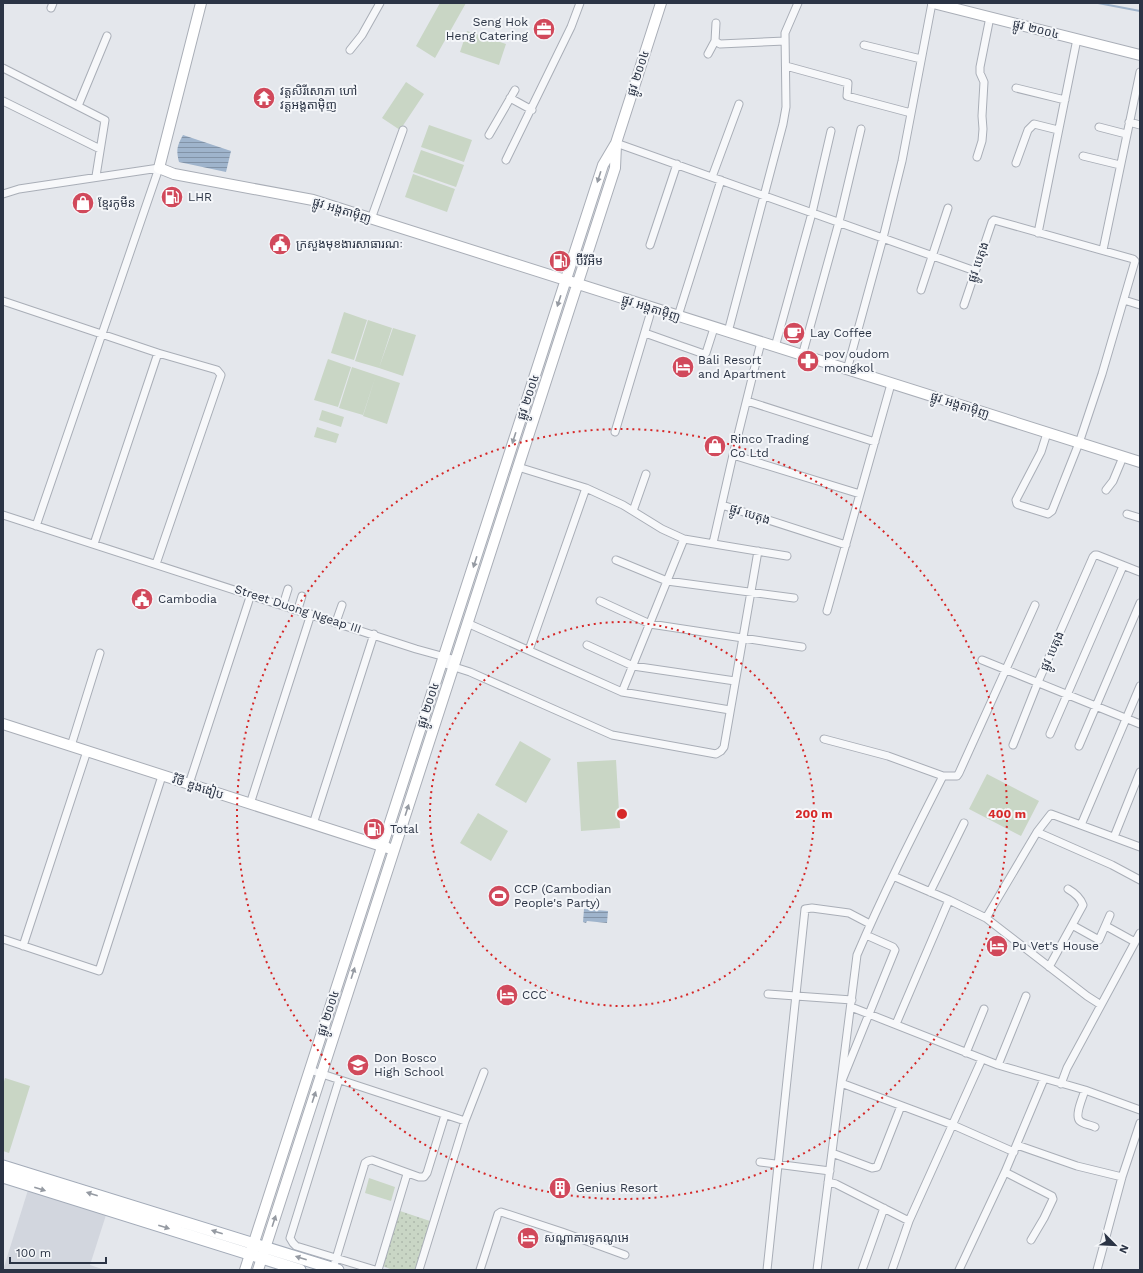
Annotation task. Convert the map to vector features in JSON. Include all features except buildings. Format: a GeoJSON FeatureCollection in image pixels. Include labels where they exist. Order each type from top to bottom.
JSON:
{"type":"FeatureCollection","features":[{"type":"Feature","properties":{"kind":"main road"},"geometry":{"type":"LineString","coordinates":[[159,168],[201,3]]}},
{"type":"Feature","properties":{"kind":"main road","name":"ផ្លូវ ២០០៤"},"geometry":{"type":"LineString","coordinates":[[245,1270],[565,280],[603,165],[616,143],[661,3]]}},
{"type":"Feature","properties":{"kind":"main road","name":"ផ្លូវ ២០០៤"},"geometry":{"type":"LineString","coordinates":[[932,3],[1140,55]]}},
{"type":"Feature","properties":{"kind":"main road","name":"ផ្លូវ ២០០៤"},"geometry":{"type":"LineString","coordinates":[[258,1270],[615,168],[616,143]]}},
{"type":"Feature","properties":{"kind":"main road","name":"ផ្លូវ អង្តតាម៉ិញ"},"geometry":{"type":"LineString","coordinates":[[159,168],[174,174],[313,200],[1140,462]]}},
{"type":"Feature","properties":{"kind":"main road","name":"វិថី ឌួងងៀប"},"geometry":{"type":"LineString","coordinates":[[3,724],[394,850]]}},
{"type":"Feature","properties":{"kind":"main road"},"geometry":{"type":"LineString","coordinates":[[3,1166],[265,1247],[336,1266]]}},
{"type":"Feature","properties":{"kind":"main road"},"geometry":{"type":"LineString","coordinates":[[3,1177],[300,1270]]}},
{"type":"Feature","properties":{"kind":"street"},"geometry":{"type":"LineString","coordinates":[[350,50],[362,35],[380,3]]}},
{"type":"Feature","properties":{"kind":"street"},"geometry":{"type":"LineString","coordinates":[[506,160],[532,110],[571,27],[580,3]]}},
{"type":"Feature","properties":{"kind":"street"},"geometry":{"type":"LineString","coordinates":[[728,332],[783,124],[786,107],[785,32],[798,3]]}},
{"type":"Feature","properties":{"kind":"street"},"geometry":{"type":"LineString","coordinates":[[847,370],[883,238],[902,161],[932,3]]}},
{"type":"Feature","properties":{"kind":"street"},"geometry":{"type":"LineString","coordinates":[[977,157],[982,141],[983,129],[982,116],[984,82],[980,73],[980,67],[990,17]]}},
{"type":"Feature","properties":{"kind":"street"},"geometry":{"type":"LineString","coordinates":[[708,54],[715,42],[716,23]]}},
{"type":"Feature","properties":{"kind":"street"},"geometry":{"type":"LineString","coordinates":[[78,106],[107,36]]}},
{"type":"Feature","properties":{"kind":"street"},"geometry":{"type":"LineString","coordinates":[[1047,433],[1037,461],[1016,500],[1017,504],[1019,505],[1048,514],[1050,513],[1079,443],[1102,374],[1135,261],[1133,259],[1103,250],[1038,233],[1077,40]]}},
{"type":"Feature","properties":{"kind":"street"},"geometry":{"type":"LineString","coordinates":[[715,42],[720,44],[785,41]]}},
{"type":"Feature","properties":{"kind":"street"},"geometry":{"type":"LineString","coordinates":[[864,45],[922,59]]}},
{"type":"Feature","properties":{"kind":"street"},"geometry":{"type":"LineString","coordinates":[[786,66],[848,83],[847,96],[911,112]]}},
{"type":"Feature","properties":{"kind":"street"},"geometry":{"type":"LineString","coordinates":[[3,68],[105,120],[96,176]]}},
{"type":"Feature","properties":{"kind":"street"},"geometry":{"type":"LineString","coordinates":[[1103,250],[1140,72]]}},
{"type":"Feature","properties":{"kind":"street"},"geometry":{"type":"LineString","coordinates":[[1016,88],[1064,100]]}},
{"type":"Feature","properties":{"kind":"street"},"geometry":{"type":"LineString","coordinates":[[489,135],[515,90]]}},
{"type":"Feature","properties":{"kind":"street"},"geometry":{"type":"LineString","coordinates":[[510,98],[532,110]]}},
{"type":"Feature","properties":{"kind":"street"},"geometry":{"type":"LineString","coordinates":[[3,101],[100,148]]}},
{"type":"Feature","properties":{"kind":"street"},"geometry":{"type":"LineString","coordinates":[[712,177],[739,104]]}},
{"type":"Feature","properties":{"kind":"street"},"geometry":{"type":"LineString","coordinates":[[1129,122],[1140,125]]}},
{"type":"Feature","properties":{"kind":"street"},"geometry":{"type":"LineString","coordinates":[[1016,163],[1028,130],[1034,124],[1058,130]]}},
{"type":"Feature","properties":{"kind":"street"},"geometry":{"type":"LineString","coordinates":[[1099,126],[1126,134]]}},
{"type":"Feature","properties":{"kind":"street"},"geometry":{"type":"LineString","coordinates":[[802,356],[839,222],[861,129]]}},
{"type":"Feature","properties":{"kind":"street"},"geometry":{"type":"LineString","coordinates":[[371,219],[403,130]]}},
{"type":"Feature","properties":{"kind":"street"},"geometry":{"type":"LineString","coordinates":[[775,347],[812,213],[831,131]]}},
{"type":"Feature","properties":{"kind":"street"},"geometry":{"type":"LineString","coordinates":[[616,143],[975,271]]}},
{"type":"Feature","properties":{"kind":"street"},"geometry":{"type":"LineString","coordinates":[[1083,156],[1120,165]]}},
{"type":"Feature","properties":{"kind":"street"},"geometry":{"type":"LineString","coordinates":[[650,245],[677,164]]}},
{"type":"Feature","properties":{"kind":"street"},"geometry":{"type":"LineString","coordinates":[[3,194],[19,189],[96,176],[159,168],[36,526]]}},
{"type":"Feature","properties":{"kind":"street"},"geometry":{"type":"LineString","coordinates":[[678,316],[721,180]]}},
{"type":"Feature","properties":{"kind":"street"},"geometry":{"type":"LineString","coordinates":[[920,290],[948,208]]}},
{"type":"Feature","properties":{"kind":"street","name":"ផ្លូវ បេតុង"},"geometry":{"type":"LineString","coordinates":[[964,305],[992,222],[994,220],[1038,233]]}},
{"type":"Feature","properties":{"kind":"street"},"geometry":{"type":"LineString","coordinates":[[1124,300],[1140,305]]}},
{"type":"Feature","properties":{"kind":"street"},"geometry":{"type":"LineString","coordinates":[[3,301],[158,353],[217,370],[220,375],[156,564]]}},
{"type":"Feature","properties":{"kind":"street"},"geometry":{"type":"LineString","coordinates":[[616,432],[646,333],[652,308]]}},
{"type":"Feature","properties":{"kind":"street"},"geometry":{"type":"LineString","coordinates":[[646,333],[704,354],[706,353],[714,328]]}},
{"type":"Feature","properties":{"kind":"street"},"geometry":{"type":"LineString","coordinates":[[713,543],[761,342]]}},
{"type":"Feature","properties":{"kind":"street"},"geometry":{"type":"LineString","coordinates":[[94,544],[158,353]]}},
{"type":"Feature","properties":{"kind":"street"},"geometry":{"type":"LineString","coordinates":[[827,611],[891,384]]}},
{"type":"Feature","properties":{"kind":"street"},"geometry":{"type":"LineString","coordinates":[[747,401],[875,442]]}},
{"type":"Feature","properties":{"kind":"street"},"geometry":{"type":"LineString","coordinates":[[733,455],[860,494]]}},
{"type":"Feature","properties":{"kind":"street"},"geometry":{"type":"LineString","coordinates":[[1106,490],[1113,481],[1122,457]]}},
{"type":"Feature","properties":{"kind":"street"},"geometry":{"type":"LineString","coordinates":[[518,467],[586,488],[633,511],[662,529],[684,539],[787,556]]}},
{"type":"Feature","properties":{"kind":"street"},"geometry":{"type":"LineString","coordinates":[[633,511],[646,474]]}},
{"type":"Feature","properties":{"kind":"street"},"geometry":{"type":"LineString","coordinates":[[529,650],[586,488]]}},
{"type":"Feature","properties":{"kind":"street","name":"ផ្លូវ បេតុង"},"geometry":{"type":"LineString","coordinates":[[722,505],[846,544]]}},
{"type":"Feature","properties":{"kind":"street"},"geometry":{"type":"LineString","coordinates":[[1127,514],[1140,518]]}},
{"type":"Feature","properties":{"kind":"street","name":"Street Duong Ngeap III"},"geometry":{"type":"LineString","coordinates":[[3,515],[416,648],[443,660],[454,663],[470,672],[612,735],[713,754],[719,753],[724,747],[758,551]]}},
{"type":"Feature","properties":{"kind":"street"},"geometry":{"type":"LineString","coordinates":[[622,692],[684,539]]}},
{"type":"Feature","properties":{"kind":"street","name":"ផ្លូវ បេតុង"},"geometry":{"type":"LineString","coordinates":[[1013,745],[1038,682],[1093,557],[1097,555],[1123,566]]}},
{"type":"Feature","properties":{"kind":"street"},"geometry":{"type":"LineString","coordinates":[[616,560],[667,581],[794,598]]}},
{"type":"Feature","properties":{"kind":"street"},"geometry":{"type":"LineString","coordinates":[[1050,734],[1123,566],[1140,572]]}},
{"type":"Feature","properties":{"kind":"street"},"geometry":{"type":"LineString","coordinates":[[283,605],[288,589]]}},
{"type":"Feature","properties":{"kind":"street"},"geometry":{"type":"LineString","coordinates":[[189,784],[251,594]]}},
{"type":"Feature","properties":{"kind":"street"},"geometry":{"type":"LineString","coordinates":[[298,609],[302,596]]}},
{"type":"Feature","properties":{"kind":"street"},"geometry":{"type":"LineString","coordinates":[[600,601],[650,624],[802,647]]}},
{"type":"Feature","properties":{"kind":"street"},"geometry":{"type":"LineString","coordinates":[[1079,746],[1140,604]]}},
{"type":"Feature","properties":{"kind":"street"},"geometry":{"type":"LineString","coordinates":[[336,622],[342,605]]}},
{"type":"Feature","properties":{"kind":"street"},"geometry":{"type":"LineString","coordinates":[[824,739],[888,756],[943,776],[957,776],[1035,605]]}},
{"type":"Feature","properties":{"kind":"street"},"geometry":{"type":"LineString","coordinates":[[250,804],[311,614]]}},
{"type":"Feature","properties":{"kind":"street"},"geometry":{"type":"LineString","coordinates":[[468,623],[622,692],[730,710]]}},
{"type":"Feature","properties":{"kind":"street"},"geometry":{"type":"LineString","coordinates":[[313,824],[374,634]]}},
{"type":"Feature","properties":{"kind":"street"},"geometry":{"type":"LineString","coordinates":[[587,645],[632,666],[735,682]]}},
{"type":"Feature","properties":{"kind":"street"},"geometry":{"type":"LineString","coordinates":[[71,746],[100,653]]}},
{"type":"Feature","properties":{"kind":"street"},"geometry":{"type":"LineString","coordinates":[[982,660],[1140,724]]}},
{"type":"Feature","properties":{"kind":"street"},"geometry":{"type":"LineString","coordinates":[[1081,825],[1140,686]]}},
{"type":"Feature","properties":{"kind":"street"},"geometry":{"type":"LineString","coordinates":[[23,946],[87,752]]}},
{"type":"Feature","properties":{"kind":"street"},"geometry":{"type":"LineString","coordinates":[[1114,837],[1140,772]]}},
{"type":"Feature","properties":{"kind":"street"},"geometry":{"type":"LineString","coordinates":[[3,939],[98,971],[162,776]]}},
{"type":"Feature","properties":{"kind":"street"},"geometry":{"type":"LineString","coordinates":[[817,1270],[857,955],[892,876],[943,776]]}},
{"type":"Feature","properties":{"kind":"street"},"geometry":{"type":"LineString","coordinates":[[986,918],[1037,832],[1051,814],[1140,846]]}},
{"type":"Feature","properties":{"kind":"street"},"geometry":{"type":"LineString","coordinates":[[930,892],[964,823]]}},
{"type":"Feature","properties":{"kind":"street"},"geometry":{"type":"LineString","coordinates":[[1037,832],[1112,865],[1140,880]]}},
{"type":"Feature","properties":{"kind":"street"},"geometry":{"type":"LineString","coordinates":[[892,876],[986,918],[1087,996],[1101,1005]]}},
{"type":"Feature","properties":{"kind":"street"},"geometry":{"type":"LineString","coordinates":[[1049,967],[1083,904],[1081,899],[1074,892],[1068,889]]}},
{"type":"Feature","properties":{"kind":"street"},"geometry":{"type":"LineString","coordinates":[[896,1024],[948,900]]}},
{"type":"Feature","properties":{"kind":"street"},"geometry":{"type":"LineString","coordinates":[[767,1270],[805,909],[819,909],[849,913],[870,924]]}},
{"type":"Feature","properties":{"kind":"street"},"geometry":{"type":"LineString","coordinates":[[1072,925],[1099,940],[1110,915]]}},
{"type":"Feature","properties":{"kind":"street"},"geometry":{"type":"LineString","coordinates":[[1106,926],[1135,942]]}},
{"type":"Feature","properties":{"kind":"street"},"geometry":{"type":"LineString","coordinates":[[1061,1084],[1067,1068],[1140,933]]}},
{"type":"Feature","properties":{"kind":"street"},"geometry":{"type":"LineString","coordinates":[[841,1083],[895,950],[893,947],[866,935]]}},
{"type":"Feature","properties":{"kind":"street"},"geometry":{"type":"LineString","coordinates":[[768,994],[851,1004],[869,1015],[896,1024],[998,1065],[1085,1090],[1140,1110]]}},
{"type":"Feature","properties":{"kind":"street"},"geometry":{"type":"LineString","coordinates":[[998,1065],[1026,996]]}},
{"type":"Feature","properties":{"kind":"street"},"geometry":{"type":"LineString","coordinates":[[966,1053],[984,1009]]}},
{"type":"Feature","properties":{"kind":"street"},"geometry":{"type":"LineString","coordinates":[[892,1270],[909,1221],[982,1059]]}},
{"type":"Feature","properties":{"kind":"street"},"geometry":{"type":"LineString","coordinates":[[310,1070],[465,1122]]}},
{"type":"Feature","properties":{"kind":"street"},"geometry":{"type":"LineString","coordinates":[[419,1270],[465,1122],[484,1072]]}},
{"type":"Feature","properties":{"kind":"street"},"geometry":{"type":"LineString","coordinates":[[959,1270],[1005,1172],[1044,1079]]}},
{"type":"Feature","properties":{"kind":"street"},"geometry":{"type":"LineString","coordinates":[[339,1080],[290,1238],[292,1243],[336,1266],[377,1270],[407,1174]]}},
{"type":"Feature","properties":{"kind":"street"},"geometry":{"type":"LineString","coordinates":[[841,1083],[1015,1148],[1122,1177]]}},
{"type":"Feature","properties":{"kind":"street"},"geometry":{"type":"LineString","coordinates":[[1085,1090],[1078,1113],[1078,1118],[1080,1122],[1095,1127]]}},
{"type":"Feature","properties":{"kind":"street"},"geometry":{"type":"LineString","coordinates":[[832,1153],[875,1169],[901,1106]]}},
{"type":"Feature","properties":{"kind":"street"},"geometry":{"type":"LineString","coordinates":[[336,1266],[365,1163],[372,1160],[407,1174],[424,1177],[427,1173],[445,1115]]}},
{"type":"Feature","properties":{"kind":"street"},"geometry":{"type":"LineString","coordinates":[[1097,1270],[1122,1177],[1140,1123]]}},
{"type":"Feature","properties":{"kind":"street"},"geometry":{"type":"LineString","coordinates":[[760,1162],[830,1172]]}},
{"type":"Feature","properties":{"kind":"street"},"geometry":{"type":"LineString","coordinates":[[1005,1172],[1052,1196],[1044,1218],[1031,1240]]}},
{"type":"Feature","properties":{"kind":"street"},"geometry":{"type":"LineString","coordinates":[[828,1182],[836,1184],[909,1221]]}},
{"type":"Feature","properties":{"kind":"street"},"geometry":{"type":"LineString","coordinates":[[862,1270],[884,1208]]}},
{"type":"Feature","properties":{"kind":"street"},"geometry":{"type":"LineString","coordinates":[[480,1270],[498,1214],[501,1212],[625,1255]]}},
{"type":"Feature","properties":{"kind":"shaded area"},"geometry":{"type":"Polygon","coordinates":[[[28,1190],[106,1215],[90,1265],[105,1270],[3,1270],[28,1190]]]}},
{"type":"Feature","properties":{"kind":"green space"},"geometry":{"type":"Polygon","coordinates":[[[440,3],[466,3],[435,58],[416,46],[440,3]]]}},
{"type":"Feature","properties":{"kind":"green space"},"geometry":{"type":"Polygon","coordinates":[[[467,31],[506,44],[499,65],[460,52],[467,31]]]}},
{"type":"Feature","properties":{"kind":"green space"},"geometry":{"type":"Polygon","coordinates":[[[406,82],[424,94],[400,130],[382,118],[406,82]]]}},
{"type":"Feature","properties":{"kind":"green space"},"geometry":{"type":"Polygon","coordinates":[[[429,125],[472,140],[464,162],[421,147],[429,125]]]}},
{"type":"Feature","properties":{"kind":"green space"},"geometry":{"type":"Polygon","coordinates":[[[421,150],[464,165],[456,187],[413,172],[421,150]]]}},
{"type":"Feature","properties":{"kind":"green space"},"geometry":{"type":"Polygon","coordinates":[[[413,174],[455,189],[447,212],[405,197],[413,174]]]}},
{"type":"Feature","properties":{"kind":"green space"},"geometry":{"type":"Polygon","coordinates":[[[344,312],[367,320],[354,360],[331,353],[344,312]]]}},
{"type":"Feature","properties":{"kind":"green space"},"geometry":{"type":"Polygon","coordinates":[[[368,320],[392,328],[379,368],[355,361],[368,320]]]}},
{"type":"Feature","properties":{"kind":"green space"},"geometry":{"type":"Polygon","coordinates":[[[393,328],[416,335],[403,376],[379,368],[393,328]]]}},
{"type":"Feature","properties":{"kind":"green space"},"geometry":{"type":"Polygon","coordinates":[[[328,359],[351,367],[338,407],[314,400],[328,359]]]}},
{"type":"Feature","properties":{"kind":"green space"},"geometry":{"type":"Polygon","coordinates":[[[352,367],[376,375],[363,415],[339,408],[352,367]]]}},
{"type":"Feature","properties":{"kind":"green space"},"geometry":{"type":"Polygon","coordinates":[[[376,375],[400,383],[387,424],[363,416],[376,375]]]}},
{"type":"Feature","properties":{"kind":"green space"},"geometry":{"type":"Polygon","coordinates":[[[322,410],[344,417],[341,427],[319,420],[322,410]]]}},
{"type":"Feature","properties":{"kind":"green space"},"geometry":{"type":"Polygon","coordinates":[[[317,427],[339,434],[336,443],[314,437],[317,427]]]}},
{"type":"Feature","properties":{"kind":"green space"},"geometry":{"type":"Polygon","coordinates":[[[520,741],[551,759],[526,803],[495,785],[520,741]]]}},
{"type":"Feature","properties":{"kind":"green space"},"geometry":{"type":"Polygon","coordinates":[[[616,760],[620,828],[581,831],[577,762],[616,760]]]}},
{"type":"Feature","properties":{"kind":"green space"},"geometry":{"type":"Polygon","coordinates":[[[987,774],[1039,801],[1021,836],[969,809],[987,774]]]}},
{"type":"Feature","properties":{"kind":"green space"},"geometry":{"type":"Polygon","coordinates":[[[478,813],[508,831],[491,861],[460,843],[478,813]]]}},
{"type":"Feature","properties":{"kind":"green space"},"geometry":{"type":"Polygon","coordinates":[[[5,1078],[30,1086],[9,1153],[3,1151],[3,1085],[5,1078]]]}},
{"type":"Feature","properties":{"kind":"green space"},"geometry":{"type":"Polygon","coordinates":[[[369,1178],[395,1187],[391,1201],[365,1193],[369,1178]]]}},
{"type":"Feature","properties":{"kind":"green space"},"geometry":{"type":"Polygon","coordinates":[[[400,1211],[433,1222],[417,1270],[393,1270],[382,1266],[400,1211]]]}},
{"type":"Feature","properties":{"kind":"water"},"geometry":{"type":"Polygon","coordinates":[[[183,135],[231,151],[226,172],[179,162],[178,148],[179,142],[183,135]]]}},
{"type":"Feature","properties":{"kind":"water"},"geometry":{"type":"Polygon","coordinates":[[[584,909],[608,911],[607,923],[583,922],[584,909]]]}},
{"type":"Feature","properties":{"kind":"waterway"},"geometry":{"type":"LineString","coordinates":[[1098,3],[1140,11]]}},
{"type":"Feature","properties":{"kind":"place","name":"Seng Hok Heng Catering"},"geometry":{"type":"Point","coordinates":[544,29]}},
{"type":"Feature","properties":{"kind":"place","name":"វត្តសិរីសោភា ហៅ វត្តអង្តតាម៉ិញ"},"geometry":{"type":"Point","coordinates":[264,98]}},
{"type":"Feature","properties":{"kind":"place","name":"LHR"},"geometry":{"type":"Point","coordinates":[172,197]}},
{"type":"Feature","properties":{"kind":"place","name":"ខ្មែរកូមីន"},"geometry":{"type":"Point","coordinates":[83,203]}},
{"type":"Feature","properties":{"kind":"place","name":"ក្រសួងមុខងារសាធារណៈ"},"geometry":{"type":"Point","coordinates":[280,244]}},
{"type":"Feature","properties":{"kind":"place","name":"ប៊ីវីអឹម"},"geometry":{"type":"Point","coordinates":[560,261]}},
{"type":"Feature","properties":{"kind":"place","name":"Lay Coffee"},"geometry":{"type":"Point","coordinates":[794,333]}},
{"type":"Feature","properties":{"kind":"place","name":"pov oudom mongkol"},"geometry":{"type":"Point","coordinates":[808,361]}},
{"type":"Feature","properties":{"kind":"place","name":"Bali Resort and Apartment"},"geometry":{"type":"Point","coordinates":[683,367]}},
{"type":"Feature","properties":{"kind":"place","name":"Rinco Trading Co Ltd"},"geometry":{"type":"Point","coordinates":[715,446]}},
{"type":"Feature","properties":{"kind":"place","name":"Cambodia"},"geometry":{"type":"Point","coordinates":[142,599]}},
{"type":"Feature","properties":{"kind":"place","name":"Total"},"geometry":{"type":"Point","coordinates":[374,829]}},
{"type":"Feature","properties":{"kind":"place","name":"CCP (Cambodian People's Party)"},"geometry":{"type":"Point","coordinates":[499,896]}},
{"type":"Feature","properties":{"kind":"place","name":"Pu Vet's House"},"geometry":{"type":"Point","coordinates":[997,946]}},
{"type":"Feature","properties":{"kind":"place","name":"CCC"},"geometry":{"type":"Point","coordinates":[507,995]}},
{"type":"Feature","properties":{"kind":"place","name":"Don Bosco High School"},"geometry":{"type":"Point","coordinates":[358,1065]}},
{"type":"Feature","properties":{"kind":"place","name":"Genius Resort"},"geometry":{"type":"Point","coordinates":[560,1188]}},
{"type":"Feature","properties":{"kind":"place","name":"សណ្ឋាគារទូកណូអេ"},"geometry":{"type":"Point","coordinates":[528,1238]}}]}
